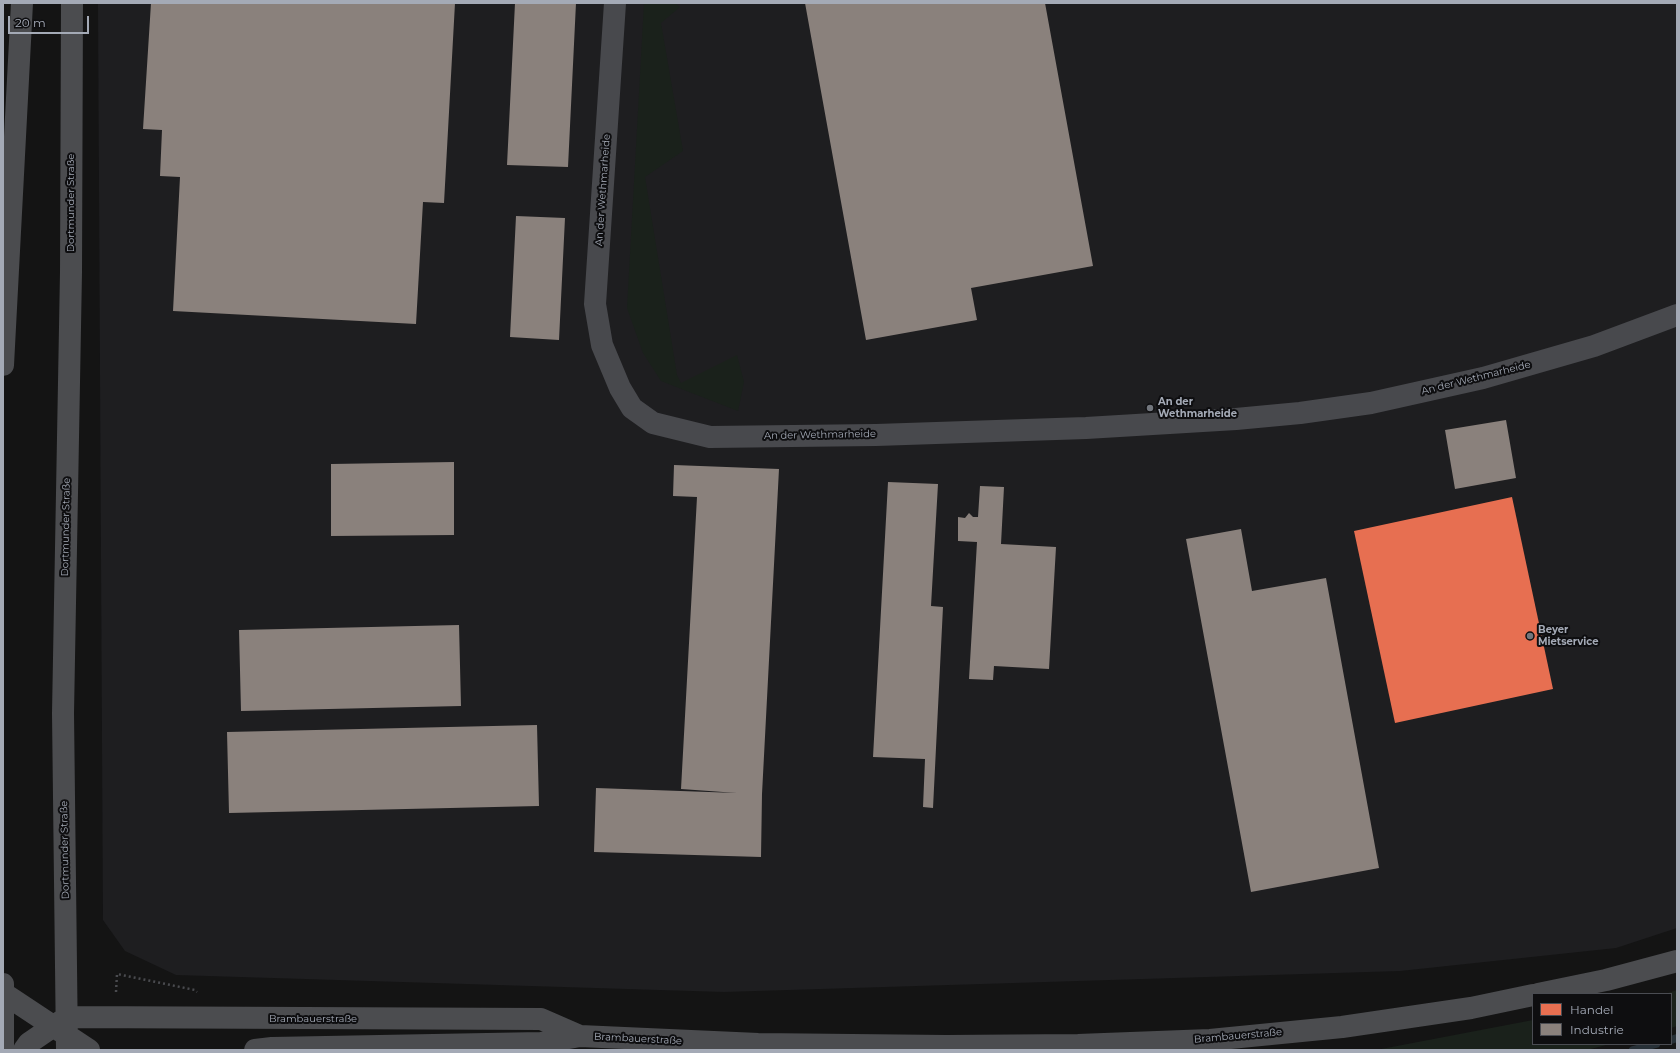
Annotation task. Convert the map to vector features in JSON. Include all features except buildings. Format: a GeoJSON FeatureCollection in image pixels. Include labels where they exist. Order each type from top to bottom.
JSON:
{"type":"FeatureCollection","features":[{"type":"Feature","properties":{"kind":"main road"},"geometry":{"type":"LineString","coordinates":[[3,365],[22,3]]}},
{"type":"Feature","properties":{"kind":"main road","name":"Dortmunder Straße"},"geometry":{"type":"LineString","coordinates":[[63,1032],[63,713],[71,280],[72,3]]}},
{"type":"Feature","properties":{"kind":"main road"},"geometry":{"type":"LineString","coordinates":[[1543,993],[1606,980],[1677,962]]}},
{"type":"Feature","properties":{"kind":"main road"},"geometry":{"type":"LineString","coordinates":[[3,984],[3,1050]]}},
{"type":"Feature","properties":{"kind":"main road"},"geometry":{"type":"LineString","coordinates":[[3,993],[89,1050]]}},
{"type":"Feature","properties":{"kind":"main road","name":"Brambauerstraße"},"geometry":{"type":"LineString","coordinates":[[255,1050],[280,1048],[541,1043],[580,1036],[758,1044],[946,1046],[1078,1045],[1210,1040],[1342,1026],[1471,1008],[1532,995]]}},
{"type":"Feature","properties":{"kind":"main road","name":"Brambauerstraße"},"geometry":{"type":"LineString","coordinates":[[63,1032],[541,1019],[580,1036]]}},
{"type":"Feature","properties":{"kind":"main road"},"geometry":{"type":"LineString","coordinates":[[24,1050],[29,1043],[63,1032]]}},
{"type":"Feature","properties":{"kind":"street","name":"An der Wethmarheide"},"geometry":{"type":"LineString","coordinates":[[615,3],[595,304],[602,345],[620,388],[632,408],[653,422],[710,437],[876,435],[1067,429],[1236,419],[1300,413],[1371,403],[1483,378],[1594,346],[1677,315]]}},
{"type":"Feature","properties":{"kind":"shaded area"},"geometry":{"type":"Polygon","coordinates":[[[98,3],[1677,3],[1677,928],[1616,948],[1400,971],[724,992],[176,975],[125,951],[103,920],[98,3]]]}},
{"type":"Feature","properties":{"kind":"shaded area"},"geometry":{"type":"Polygon","coordinates":[[[644,3],[675,3],[680,7],[661,23],[683,151],[645,177],[677,375],[681,383],[737,355],[744,382],[738,411],[661,381],[643,353],[627,308],[644,3]]]}},
{"type":"Feature","properties":{"kind":"shaded area"},"geometry":{"type":"Polygon","coordinates":[[[1677,990],[1677,1026],[1672,1028],[1672,993],[1668,993],[1677,990]]]}},
{"type":"Feature","properties":{"kind":"shaded area"},"geometry":{"type":"Polygon","coordinates":[[[1532,1020],[1532,1045],[1606,1045],[1587,1050],[1376,1050],[1532,1020]]]}},
{"type":"Feature","properties":{"kind":"waterway"},"geometry":{"type":"LineString","coordinates":[[1672,1040],[1677,1038]]}},
{"type":"Feature","properties":{"kind":"waterway"},"geometry":{"type":"LineString","coordinates":[[1633,1050],[1652,1045]]}},
{"type":"Feature","properties":{"kind":"place","name":"An der Wethmarheide"},"geometry":{"type":"Point","coordinates":[1150,408]}},
{"type":"Feature","properties":{"kind":"place","name":"Beyer Mietservice"},"geometry":{"type":"Point","coordinates":[1530,636]}}]}
